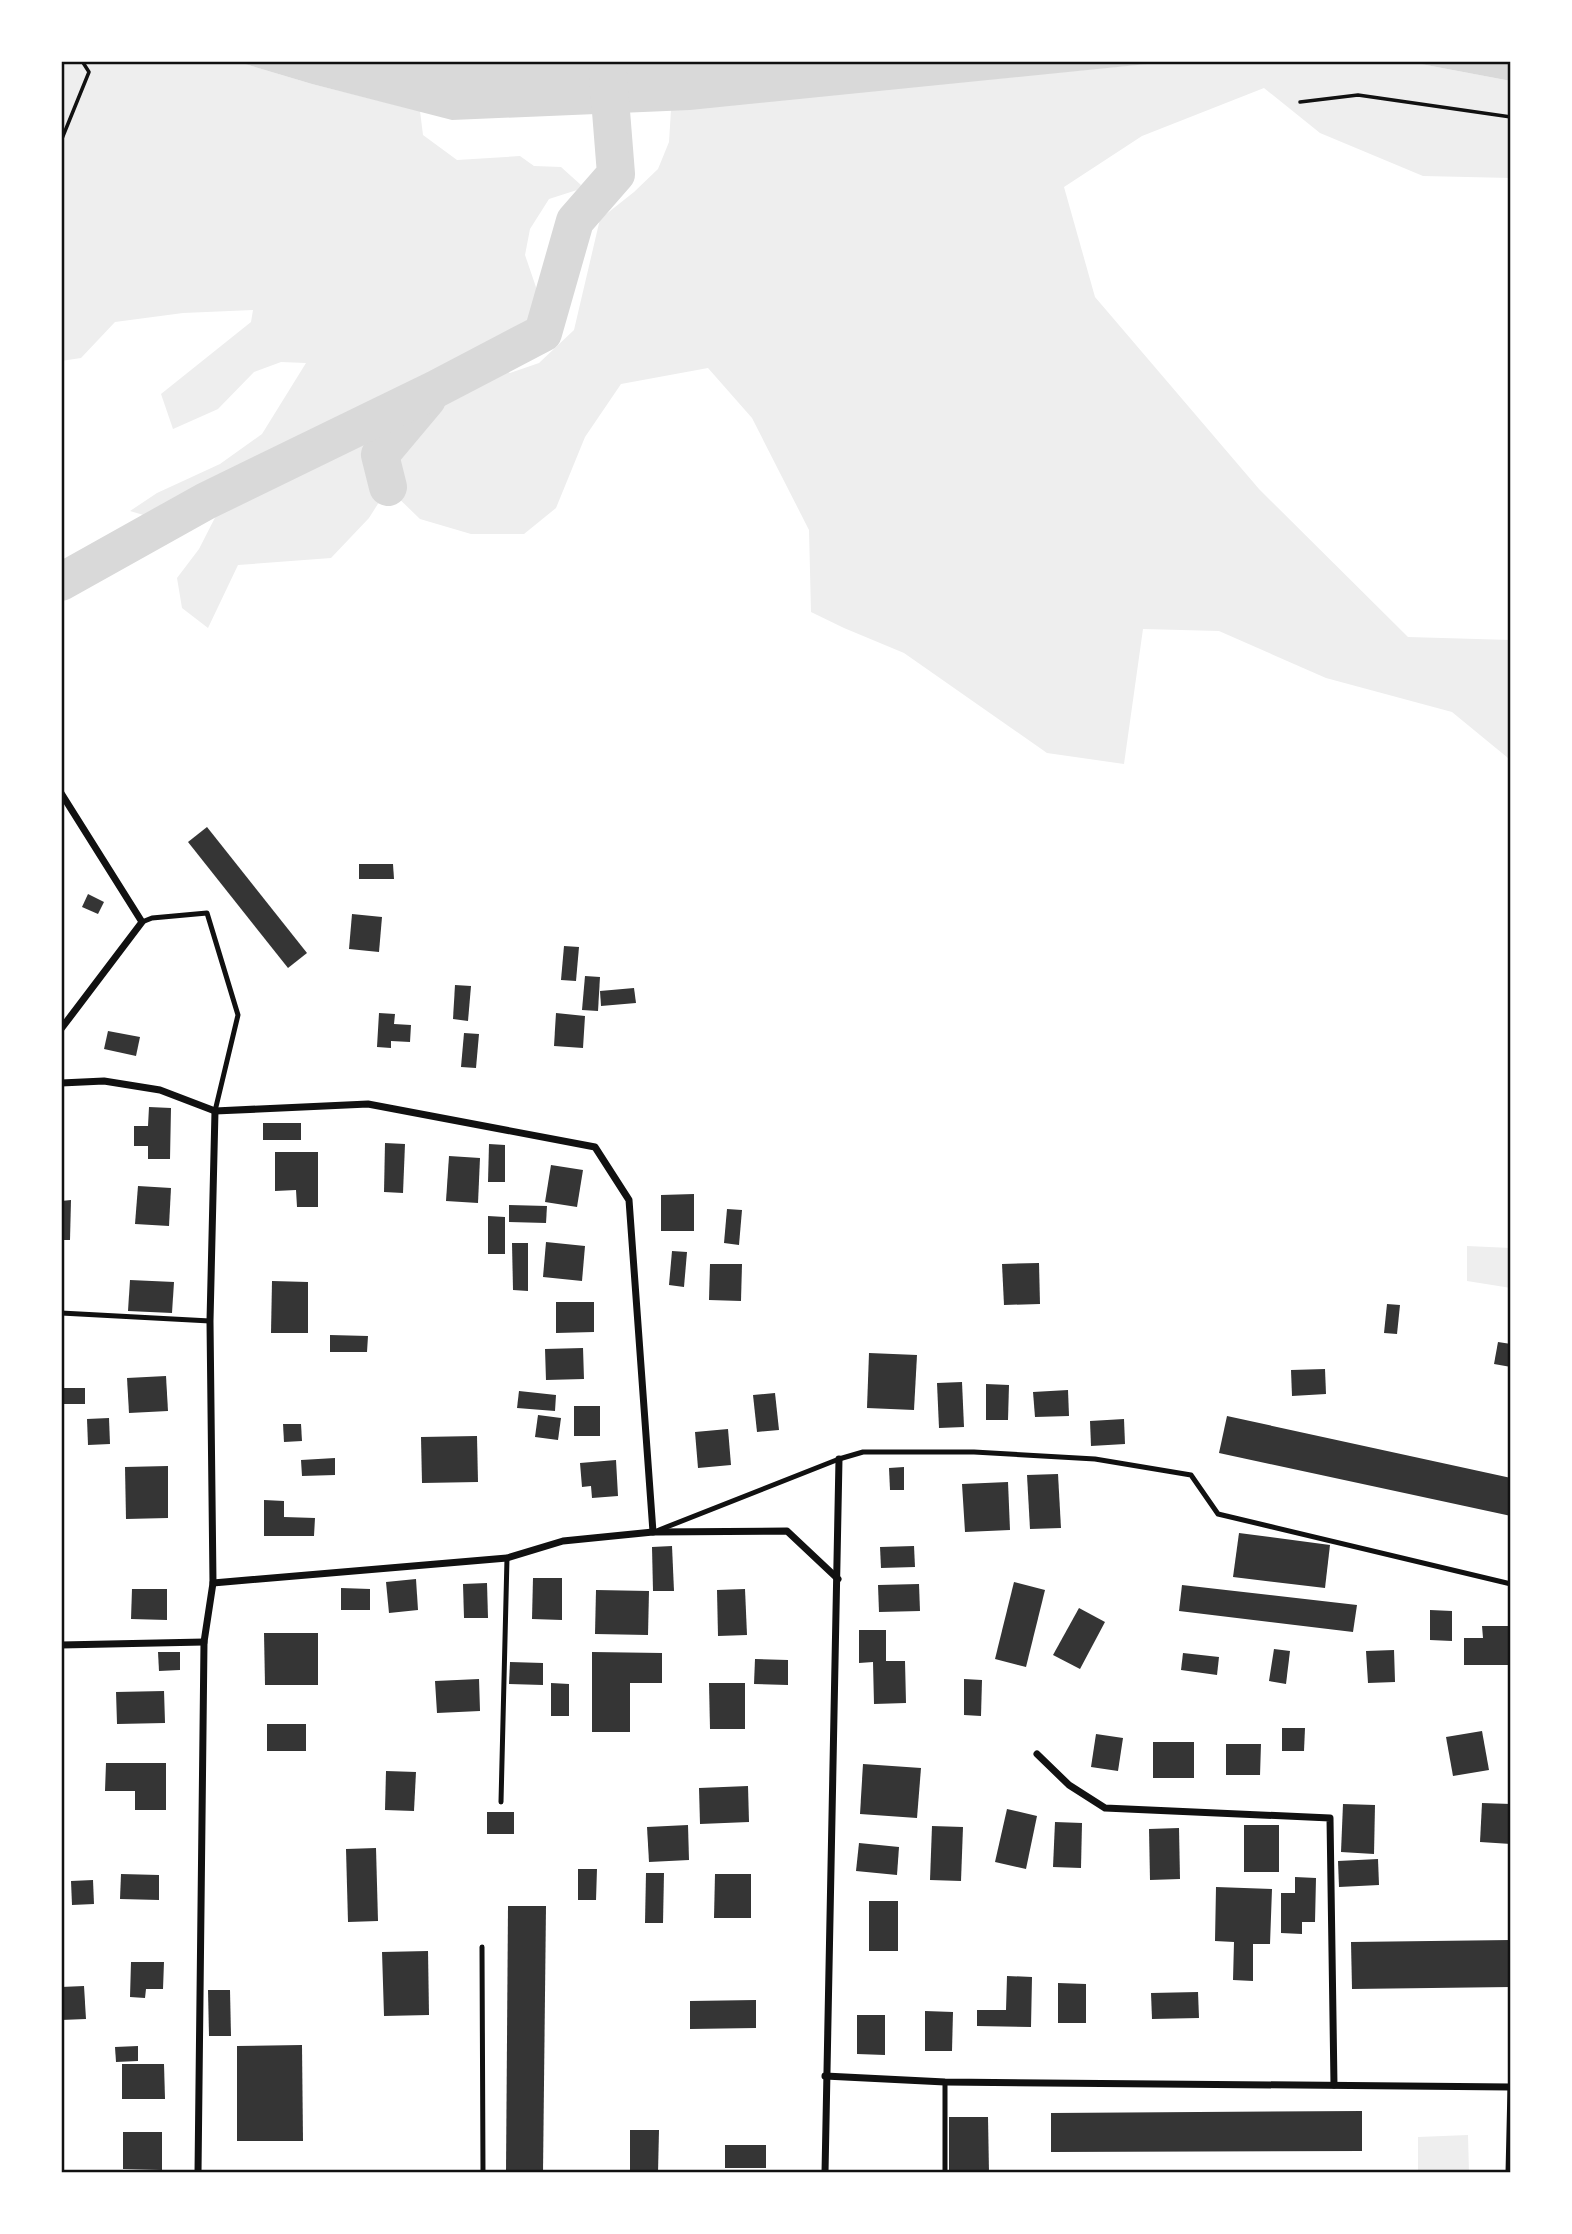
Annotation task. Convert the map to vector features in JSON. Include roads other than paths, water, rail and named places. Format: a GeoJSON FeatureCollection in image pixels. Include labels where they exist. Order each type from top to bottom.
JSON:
{"type":"FeatureCollection","features":[{"type":"Feature","properties":{"kind":"street"},"geometry":{"type":"LineString","coordinates":[[61,793],[142,922],[61,1029]]}},
{"type":"Feature","properties":{"kind":"street"},"geometry":{"type":"LineString","coordinates":[[61,1083],[104,1081],[160,1090],[215,1111],[368,1104],[596,1147],[629,1200],[653,1532]]}},
{"type":"Feature","properties":{"kind":"street"},"geometry":{"type":"LineString","coordinates":[[198,2173],[204,1642],[213,1583],[210,1321],[215,1111]]}},
{"type":"Feature","properties":{"kind":"street"},"geometry":{"type":"LineString","coordinates":[[825,2173],[839,1459]]}},
{"type":"Feature","properties":{"kind":"street"},"geometry":{"type":"LineString","coordinates":[[213,1583],[508,1558],[563,1541],[653,1532],[787,1531],[838,1579]]}},
{"type":"Feature","properties":{"kind":"street"},"geometry":{"type":"LineString","coordinates":[[61,1645],[204,1642]]}},
{"type":"Feature","properties":{"kind":"street"},"geometry":{"type":"LineString","coordinates":[[1037,1754],[1069,1785],[1105,1808],[1331,1818],[1334,2085]]}},
{"type":"Feature","properties":{"kind":"street"},"geometry":{"type":"LineString","coordinates":[[825,2076],[945,2082],[1510,2087]]}},
{"type":"Feature","properties":{"kind":"lane"},"geometry":{"type":"LineString","coordinates":[[142,922],[152,918],[207,913],[238,1015],[215,1111]]}},
{"type":"Feature","properties":{"kind":"lane"},"geometry":{"type":"LineString","coordinates":[[61,1313],[210,1321]]}},
{"type":"Feature","properties":{"kind":"lane"},"geometry":{"type":"LineString","coordinates":[[653,1532],[863,1452],[974,1452],[1095,1459],[1191,1475],[1218,1514],[1511,1584]]}},
{"type":"Feature","properties":{"kind":"lane"},"geometry":{"type":"LineString","coordinates":[[501,1802],[508,1558]]}},
{"type":"Feature","properties":{"kind":"lane"},"geometry":{"type":"LineString","coordinates":[[482,1947],[483,2173]]}},
{"type":"Feature","properties":{"kind":"lane"},"geometry":{"type":"LineString","coordinates":[[945,2082],[945,2173]]}},
{"type":"Feature","properties":{"kind":"lane"},"geometry":{"type":"LineString","coordinates":[[1508,2173],[1510,2087]]}},
{"type":"Feature","properties":{"kind":"waterway"},"geometry":{"type":"LineString","coordinates":[[61,582],[206,501],[436,389],[543,333],[575,221],[616,174],[607,61]]}},
{"type":"Feature","properties":{"kind":"waterway"},"geometry":{"type":"LineString","coordinates":[[388,487],[380,455],[427,399]]}}]}
